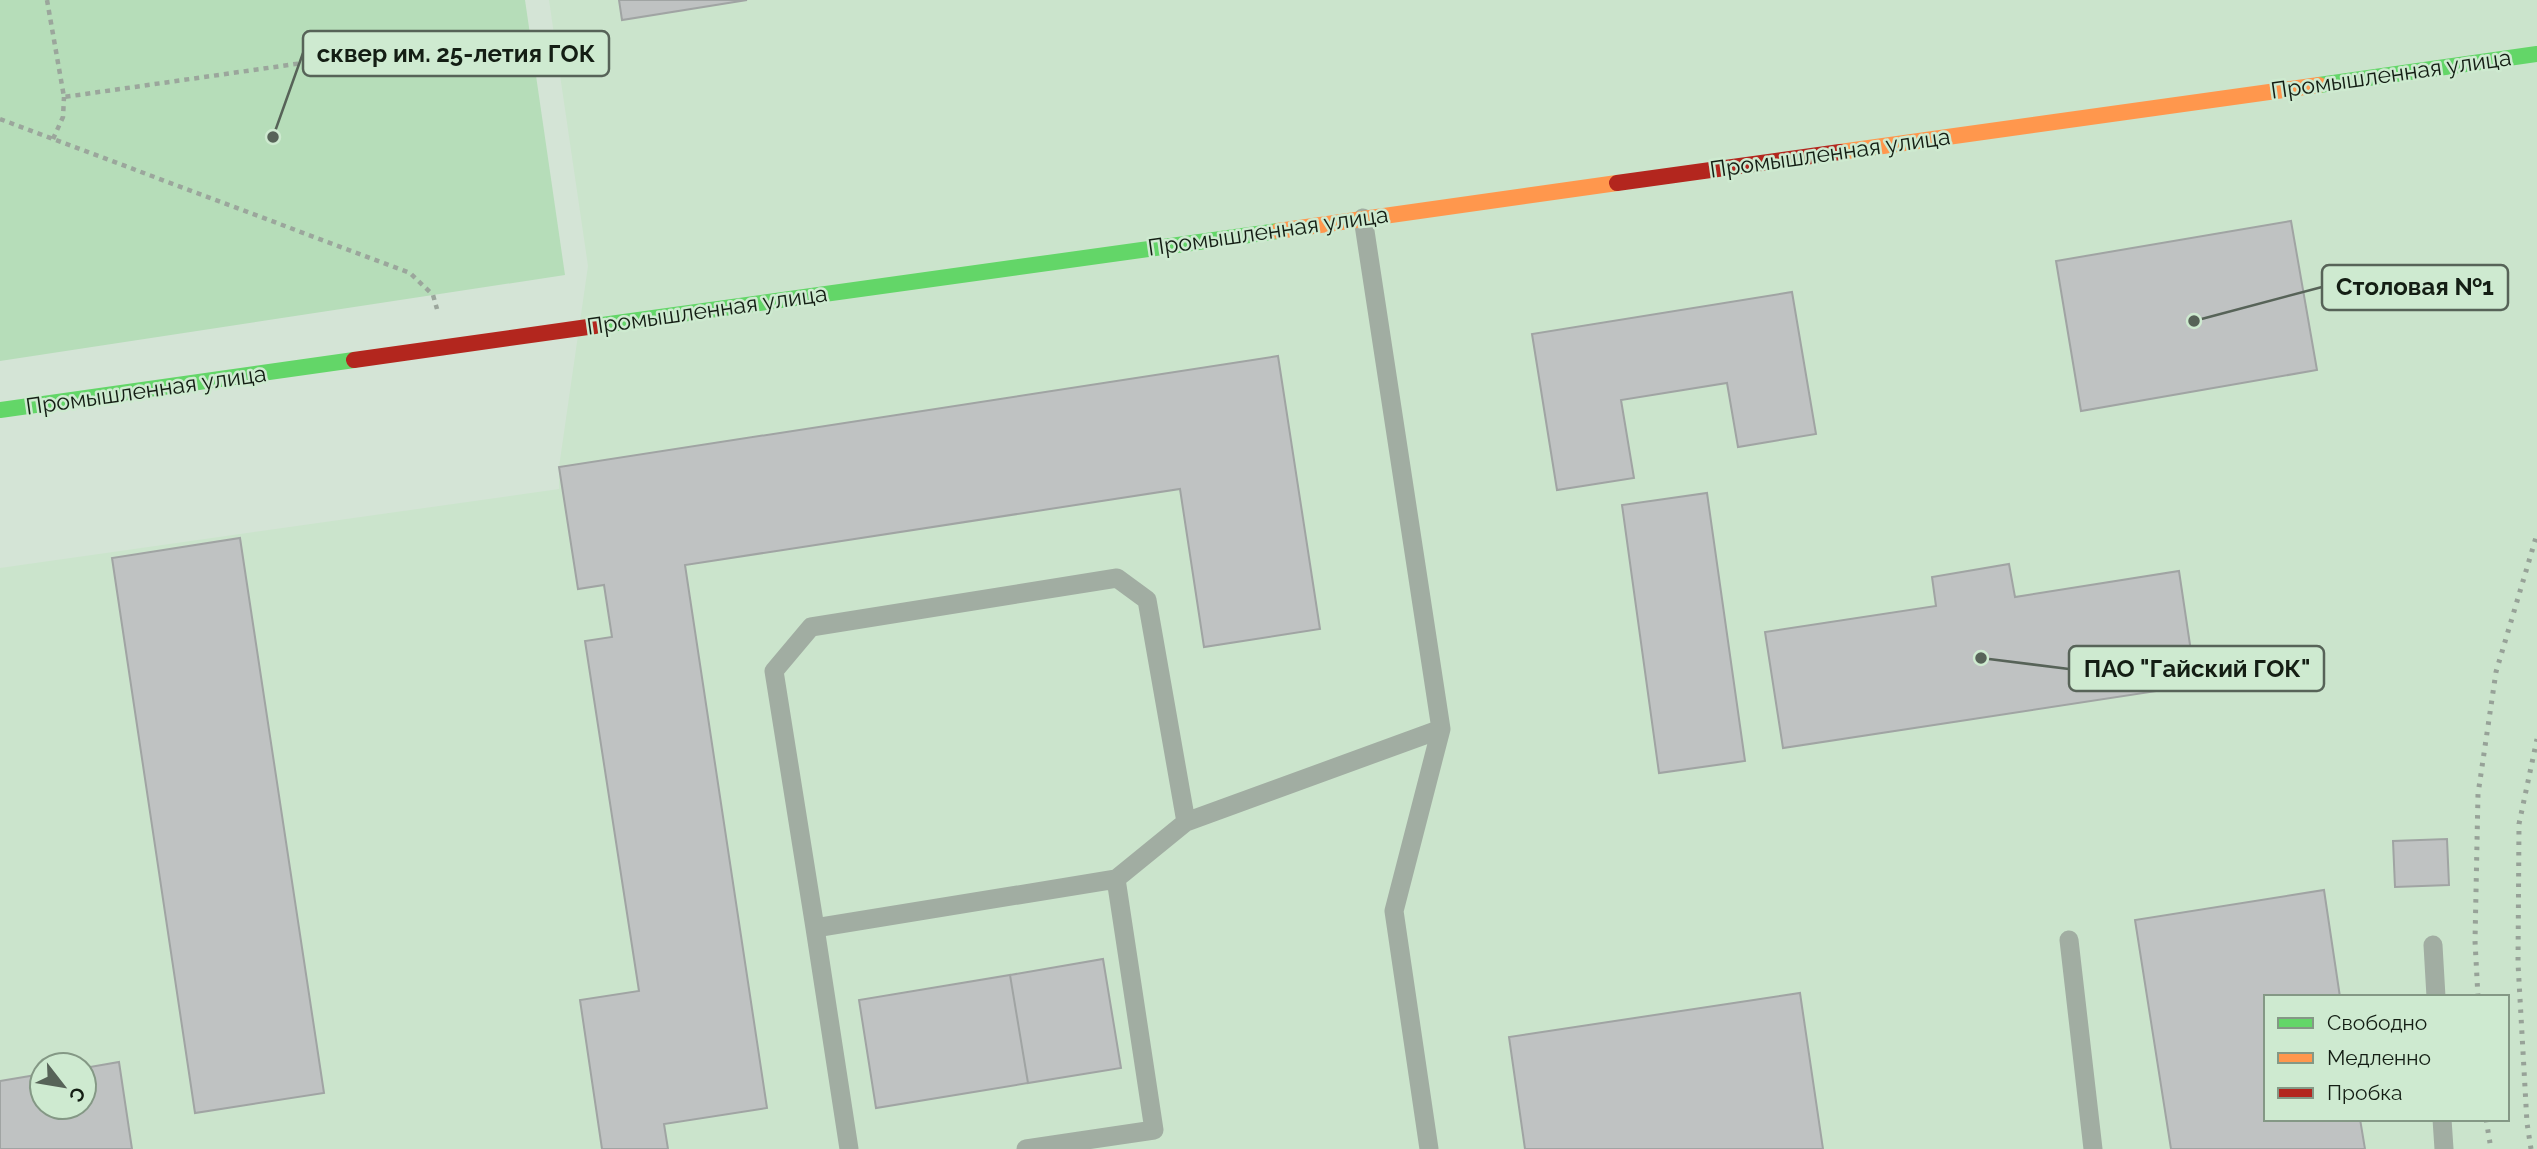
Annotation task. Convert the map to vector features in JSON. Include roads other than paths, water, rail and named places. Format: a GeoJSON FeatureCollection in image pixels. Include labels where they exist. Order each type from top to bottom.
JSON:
{"type":"FeatureCollection","features":[{"type":"Feature","properties":{"kind":"street","name":"Промышленная улица"},"geometry":{"type":"LineString","coordinates":[[0,410],[2537,54]]}},
{"type":"Feature","properties":{"kind":"lane"},"geometry":{"type":"LineString","coordinates":[[1363,218],[1441,729],[1394,911],[1429,1149]]}},
{"type":"Feature","properties":{"kind":"lane"},"geometry":{"type":"LineString","coordinates":[[849,1149],[774,671],[811,627],[1117,578],[1147,600],[1186,822]]}},
{"type":"Feature","properties":{"kind":"lane"},"geometry":{"type":"LineString","coordinates":[[815,928],[1115,878],[1186,822],[1441,729]]}},
{"type":"Feature","properties":{"kind":"lane"},"geometry":{"type":"LineString","coordinates":[[1026,1149],[1154,1130],[1115,878]]}},
{"type":"Feature","properties":{"kind":"lane"},"geometry":{"type":"LineString","coordinates":[[2069,940],[2093,1149]]}},
{"type":"Feature","properties":{"kind":"lane"},"geometry":{"type":"LineString","coordinates":[[2433,945],[2436,995]]}},
{"type":"Feature","properties":{"kind":"lane"},"geometry":{"type":"LineString","coordinates":[[2442,1121],[2444,1149]]}},
{"type":"Feature","properties":{"kind":"railway"},"geometry":{"type":"LineString","coordinates":[[2478,995],[2475,941],[2478,794],[2496,672],[2537,534]]}},
{"type":"Feature","properties":{"kind":"railway"},"geometry":{"type":"LineString","coordinates":[[2531,1149],[2527,1123],[2518,963],[2519,824],[2537,739]]}},
{"type":"Feature","properties":{"kind":"railway"},"geometry":{"type":"LineString","coordinates":[[2486,1121],[2491,1149]]}},
{"type":"Feature","properties":{"kind":"place","name":"сквер им. 25-летия ГОК"},"geometry":{"type":"Point","coordinates":[273,137]}},
{"type":"Feature","properties":{"kind":"place","name":"Столовая №1"},"geometry":{"type":"Point","coordinates":[2194,321]}},
{"type":"Feature","properties":{"kind":"place","name":"ПАО \"Гайский ГОК\""},"geometry":{"type":"Point","coordinates":[1981,658]}}]}
